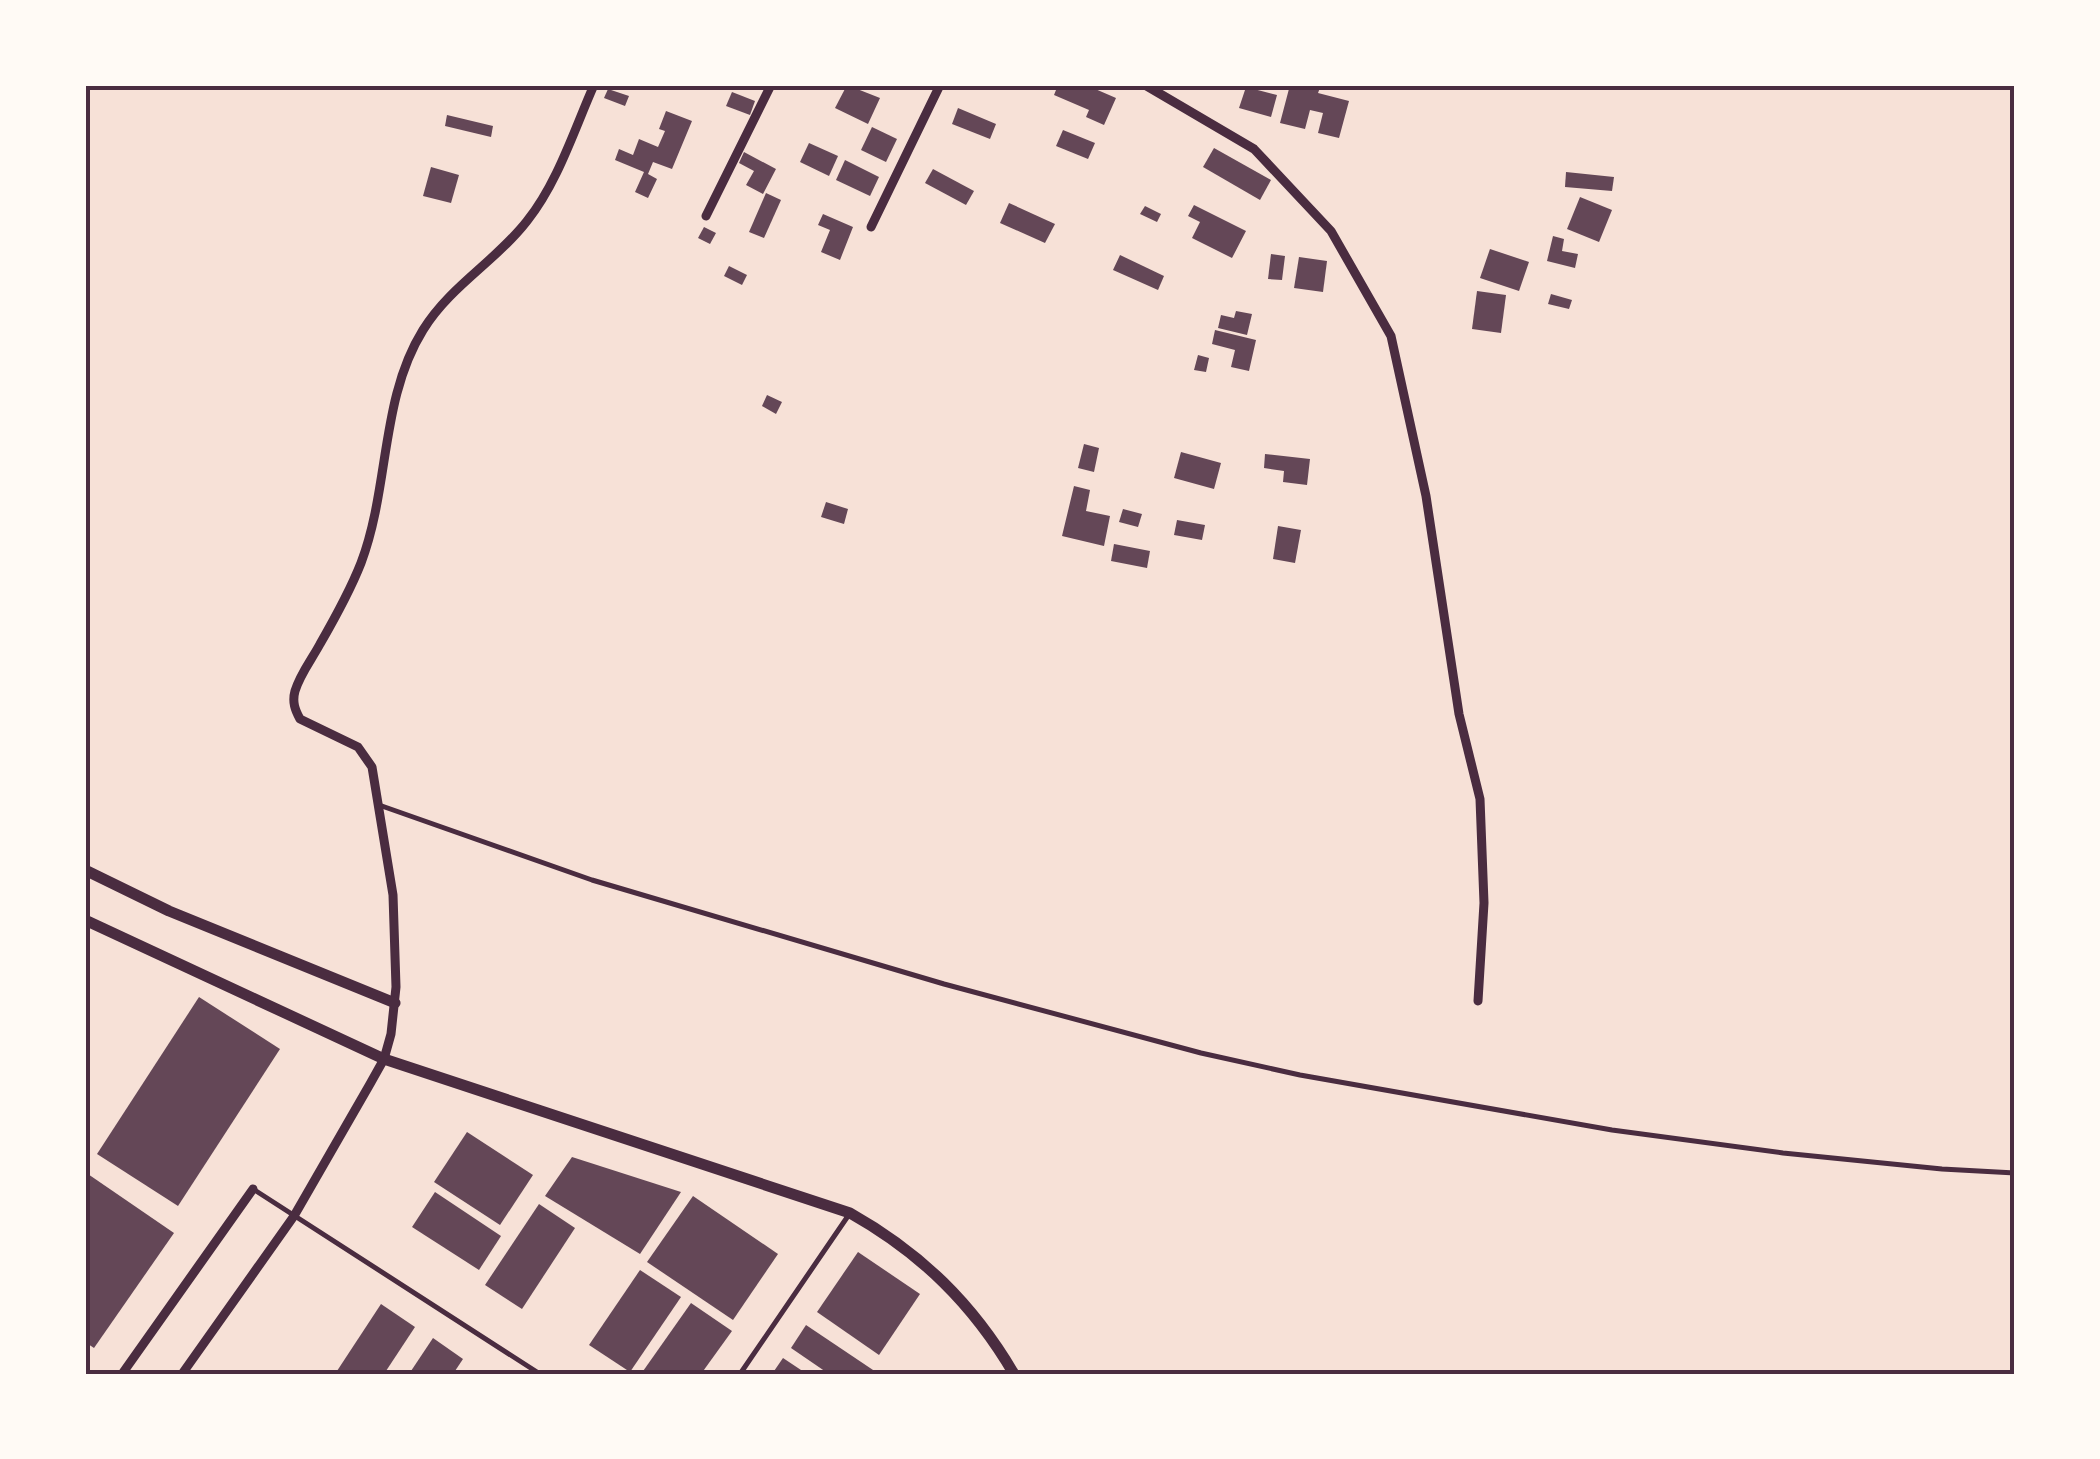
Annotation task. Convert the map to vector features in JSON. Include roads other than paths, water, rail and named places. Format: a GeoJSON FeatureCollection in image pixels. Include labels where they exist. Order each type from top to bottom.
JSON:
{"type":"FeatureCollection","features":[{"type":"Feature","properties":{"kind":"street"},"geometry":{"type":"LineString","coordinates":[[182,1374],[294,1216],[384,1059],[391,1034],[393,894],[374,775],[369,760],[358,747],[300,719],[294,704],[296,687],[361,562],[380,499],[393,406],[410,354],[438,308],[510,242],[529,218],[553,178],[594,85]]}},
{"type":"Feature","properties":{"kind":"street"},"geometry":{"type":"LineString","coordinates":[[706,216],[770,85]]}},
{"type":"Feature","properties":{"kind":"street"},"geometry":{"type":"LineString","coordinates":[[871,227],[940,85]]}},
{"type":"Feature","properties":{"kind":"street"},"geometry":{"type":"LineString","coordinates":[[1144,85],[1254,149],[1331,231],[1391,336],[1426,496],[1459,714],[1480,799],[1484,903],[1478,1001]]}},
{"type":"Feature","properties":{"kind":"street"},"geometry":{"type":"LineString","coordinates":[[85,870],[168,910],[394,1003]]}},
{"type":"Feature","properties":{"kind":"street"},"geometry":{"type":"LineString","coordinates":[[85,920],[384,1059],[850,1213],[884,1233],[946,1282],[984,1327],[1014,1374]]}},
{"type":"Feature","properties":{"kind":"street"},"geometry":{"type":"LineString","coordinates":[[122,1374],[253,1189]]}},
{"type":"Feature","properties":{"kind":"lane"},"geometry":{"type":"LineString","coordinates":[[376,804],[592,880],[944,984],[1218,1057],[1612,1130],[1784,1153],[2015,1173]]}},
{"type":"Feature","properties":{"kind":"lane"},"geometry":{"type":"LineString","coordinates":[[253,1189],[540,1374]]}},
{"type":"Feature","properties":{"kind":"lane"},"geometry":{"type":"LineString","coordinates":[[740,1374],[850,1213]]}}]}
